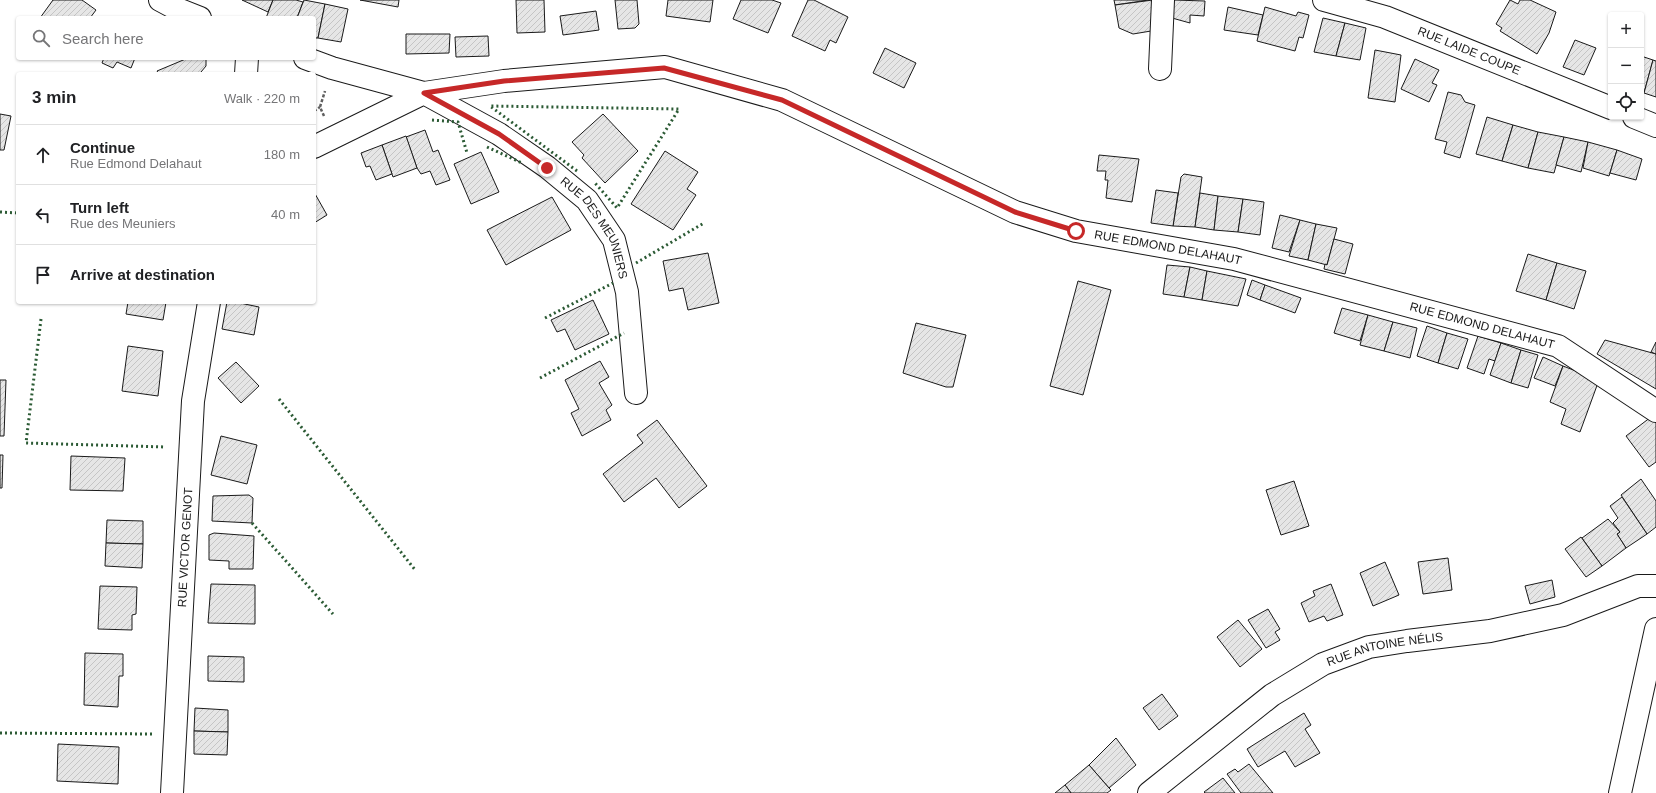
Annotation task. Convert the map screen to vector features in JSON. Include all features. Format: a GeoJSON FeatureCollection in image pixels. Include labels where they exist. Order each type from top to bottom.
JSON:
{"type":"FeatureCollection","features":[{"type":"Feature","properties":{"kind":"street"},"geometry":{"type":"LineString","coordinates":[[160,0],[195,16]]}},
{"type":"Feature","properties":{"kind":"street"},"geometry":{"type":"LineString","coordinates":[[1160,69],[1163,0]]}},
{"type":"Feature","properties":{"kind":"street","name":"RUE LAIDE COUPE"},"geometry":{"type":"LineString","coordinates":[[1324,0],[1385,17],[1608,107]]}},
{"type":"Feature","properties":{"kind":"street"},"geometry":{"type":"LineString","coordinates":[[246,72],[247,60]]}},
{"type":"Feature","properties":{"kind":"street","name":"RUE EDMOND DELAHAUT"},"geometry":{"type":"LineString","coordinates":[[310,60],[332,68],[424,93],[504,81],[664,68],[782,100],[1015,212],[1076,231],[1234,259],[1558,346],[1656,411]]}},
{"type":"Feature","properties":{"kind":"street"},"geometry":{"type":"LineString","coordinates":[[316,146],[424,93]]}},
{"type":"Feature","properties":{"kind":"street","name":"RUE DES MEUNIERS"},"geometry":{"type":"LineString","coordinates":[[424,93],[499,134],[547,168],[587,200],[614,240],[627,292],[636,393]]}},
{"type":"Feature","properties":{"kind":"street"},"geometry":{"type":"LineString","coordinates":[[1641,120],[1656,126]]}},
{"type":"Feature","properties":{"kind":"street","name":"RUE VICTOR GENOT"},"geometry":{"type":"LineString","coordinates":[[172,793],[193,401],[208,304]]}},
{"type":"Feature","properties":{"kind":"street","name":"RUE ANTOINE NÉLIS"},"geometry":{"type":"LineString","coordinates":[[1149,793],[1272,695],[1324,664],[1369,647],[1490,631],[1563,615],[1638,586],[1656,586]]}},
{"type":"Feature","properties":{"kind":"street"},"geometry":{"type":"LineString","coordinates":[[1620,793],[1656,629]]}},
{"type":"Feature","properties":{"kind":"path"},"geometry":{"type":"LineString","coordinates":[[332,68],[320,108],[336,137]]}},
{"type":"Feature","properties":{"kind":"path"},"geometry":{"type":"LineString","coordinates":[[316,110],[320,108]]}},
{"type":"Feature","properties":{"kind":"building"},"geometry":{"type":"Polygon","coordinates":[[[53,0],[82,0],[96,10],[92,16],[41,16],[53,0]]]}},
{"type":"Feature","properties":{"kind":"building"},"geometry":{"type":"Polygon","coordinates":[[[242,0],[273,0],[268,12],[242,0]]]}},
{"type":"Feature","properties":{"kind":"building"},"geometry":{"type":"Polygon","coordinates":[[[273,0],[296,0],[303,2],[298,16],[267,16],[273,0]]]}},
{"type":"Feature","properties":{"kind":"building"},"geometry":{"type":"Polygon","coordinates":[[[304,0],[325,4],[318,38],[316,38],[316,16],[298,16],[304,0]]]}},
{"type":"Feature","properties":{"kind":"building"},"geometry":{"type":"Polygon","coordinates":[[[360,0],[399,0],[398,7],[360,0]]]}},
{"type":"Feature","properties":{"kind":"building"},"geometry":{"type":"Polygon","coordinates":[[[516,0],[544,0],[545,32],[517,33],[516,0]]]}},
{"type":"Feature","properties":{"kind":"building"},"geometry":{"type":"Polygon","coordinates":[[[615,0],[637,0],[639,24],[635,28],[618,29],[615,0]]]}},
{"type":"Feature","properties":{"kind":"building"},"geometry":{"type":"Polygon","coordinates":[[[668,0],[713,0],[710,22],[666,16],[668,0]]]}},
{"type":"Feature","properties":{"kind":"building"},"geometry":{"type":"Polygon","coordinates":[[[741,0],[772,0],[781,3],[768,33],[733,19],[741,0]]]}},
{"type":"Feature","properties":{"kind":"building"},"geometry":{"type":"Polygon","coordinates":[[[808,0],[814,0],[848,17],[836,43],[830,40],[825,51],[792,36],[808,0]]]}},
{"type":"Feature","properties":{"kind":"building"},"geometry":{"type":"Polygon","coordinates":[[[1114,0],[1149,0],[1115,5],[1114,0]]]}},
{"type":"Feature","properties":{"kind":"building"},"geometry":{"type":"Polygon","coordinates":[[[1153,0],[1157,30],[1133,34],[1119,28],[1115,5],[1153,0]]]}},
{"type":"Feature","properties":{"kind":"building"},"geometry":{"type":"Polygon","coordinates":[[[1174,0],[1205,1],[1204,16],[1190,15],[1190,23],[1172,18],[1174,0]]]}},
{"type":"Feature","properties":{"kind":"building"},"geometry":{"type":"Polygon","coordinates":[[[1510,0],[1518,4],[1520,0],[1530,0],[1556,12],[1549,33],[1537,54],[1500,31],[1502,28],[1496,24],[1510,0]]]}},
{"type":"Feature","properties":{"kind":"building"},"geometry":{"type":"Polygon","coordinates":[[[325,4],[348,9],[341,42],[318,38],[325,4]]]}},
{"type":"Feature","properties":{"kind":"building"},"geometry":{"type":"Polygon","coordinates":[[[1228,7],[1263,15],[1258,35],[1224,30],[1228,7]]]}},
{"type":"Feature","properties":{"kind":"building"},"geometry":{"type":"Polygon","coordinates":[[[1265,7],[1296,16],[1298,12],[1309,15],[1303,38],[1299,37],[1295,51],[1257,41],[1265,7]]]}},
{"type":"Feature","properties":{"kind":"building"},"geometry":{"type":"Polygon","coordinates":[[[596,11],[599,30],[563,35],[560,16],[596,11]]]}},
{"type":"Feature","properties":{"kind":"building"},"geometry":{"type":"Polygon","coordinates":[[[1323,18],[1345,23],[1336,56],[1314,52],[1323,18]]]}},
{"type":"Feature","properties":{"kind":"building"},"geometry":{"type":"Polygon","coordinates":[[[1345,23],[1366,28],[1360,60],[1336,56],[1345,23]]]}},
{"type":"Feature","properties":{"kind":"building"},"geometry":{"type":"Polygon","coordinates":[[[406,34],[450,34],[449,53],[406,54],[406,34]]]}},
{"type":"Feature","properties":{"kind":"building"},"geometry":{"type":"Polygon","coordinates":[[[488,36],[489,56],[456,57],[455,37],[488,36]]]}},
{"type":"Feature","properties":{"kind":"building"},"geometry":{"type":"Polygon","coordinates":[[[1575,40],[1596,48],[1584,75],[1563,67],[1575,40]]]}},
{"type":"Feature","properties":{"kind":"building"},"geometry":{"type":"Polygon","coordinates":[[[885,48],[916,63],[904,88],[873,73],[885,48]]]}},
{"type":"Feature","properties":{"kind":"building"},"geometry":{"type":"Polygon","coordinates":[[[1375,50],[1401,55],[1395,102],[1368,98],[1375,50]]]}},
{"type":"Feature","properties":{"kind":"building"},"geometry":{"type":"Polygon","coordinates":[[[1644,57],[1653,60],[1644,93],[1644,57]]]}},
{"type":"Feature","properties":{"kind":"building"},"geometry":{"type":"Polygon","coordinates":[[[1415,59],[1439,70],[1432,83],[1437,85],[1429,102],[1401,89],[1415,59]]]}},
{"type":"Feature","properties":{"kind":"building"},"geometry":{"type":"Polygon","coordinates":[[[103,60],[134,60],[131,68],[117,62],[113,68],[102,63],[103,60]]]}},
{"type":"Feature","properties":{"kind":"building"},"geometry":{"type":"Polygon","coordinates":[[[183,60],[206,60],[206,66],[201,72],[157,71],[183,60]]]}},
{"type":"Feature","properties":{"kind":"building"},"geometry":{"type":"Polygon","coordinates":[[[1653,60],[1656,61],[1656,97],[1644,93],[1653,60]]]}},
{"type":"Feature","properties":{"kind":"building"},"geometry":{"type":"Polygon","coordinates":[[[1448,92],[1461,95],[1465,102],[1475,105],[1460,158],[1444,153],[1447,142],[1435,139],[1448,92]]]}},
{"type":"Feature","properties":{"kind":"building"},"geometry":{"type":"Polygon","coordinates":[[[0,114],[11,116],[4,150],[0,150],[0,114]]]}},
{"type":"Feature","properties":{"kind":"building"},"geometry":{"type":"Polygon","coordinates":[[[603,114],[638,151],[605,183],[582,158],[584,155],[572,142],[603,114]]]}},
{"type":"Feature","properties":{"kind":"building"},"geometry":{"type":"Polygon","coordinates":[[[1487,117],[1513,125],[1502,161],[1476,154],[1487,117]]]}},
{"type":"Feature","properties":{"kind":"building"},"geometry":{"type":"Polygon","coordinates":[[[1513,125],[1538,132],[1528,168],[1502,161],[1513,125]]]}},
{"type":"Feature","properties":{"kind":"building"},"geometry":{"type":"Polygon","coordinates":[[[425,130],[433,152],[438,150],[450,180],[436,185],[430,171],[421,174],[417,168],[406,137],[425,130]]]}},
{"type":"Feature","properties":{"kind":"building"},"geometry":{"type":"Polygon","coordinates":[[[1538,132],[1564,137],[1554,173],[1528,168],[1538,132]]]}},
{"type":"Feature","properties":{"kind":"building"},"geometry":{"type":"Polygon","coordinates":[[[406,136],[417,168],[393,177],[382,145],[406,136]]]}},
{"type":"Feature","properties":{"kind":"building"},"geometry":{"type":"Polygon","coordinates":[[[1564,137],[1588,142],[1581,172],[1556,165],[1564,137]]]}},
{"type":"Feature","properties":{"kind":"building"},"geometry":{"type":"Polygon","coordinates":[[[1588,142],[1617,150],[1609,176],[1583,168],[1588,142]]]}},
{"type":"Feature","properties":{"kind":"building"},"geometry":{"type":"Polygon","coordinates":[[[382,145],[392,174],[376,180],[370,166],[366,167],[361,153],[382,145]]]}},
{"type":"Feature","properties":{"kind":"building"},"geometry":{"type":"Polygon","coordinates":[[[1617,150],[1642,159],[1636,180],[1610,173],[1617,150]]]}},
{"type":"Feature","properties":{"kind":"building"},"geometry":{"type":"Polygon","coordinates":[[[665,151],[698,172],[687,189],[696,195],[673,230],[631,204],[665,151]]]}},
{"type":"Feature","properties":{"kind":"building"},"geometry":{"type":"Polygon","coordinates":[[[481,152],[499,192],[471,204],[454,164],[481,152]]]}},
{"type":"Feature","properties":{"kind":"building"},"geometry":{"type":"Polygon","coordinates":[[[1099,155],[1139,159],[1132,202],[1106,198],[1108,180],[1105,180],[1106,171],[1097,171],[1099,155]]]}},
{"type":"Feature","properties":{"kind":"building"},"geometry":{"type":"Polygon","coordinates":[[[1184,174],[1202,177],[1195,227],[1173,226],[1181,177],[1184,174]]]}},
{"type":"Feature","properties":{"kind":"building"},"geometry":{"type":"Polygon","coordinates":[[[1156,190],[1178,193],[1173,226],[1151,223],[1156,190]]]}},
{"type":"Feature","properties":{"kind":"building"},"geometry":{"type":"Polygon","coordinates":[[[1200,193],[1218,196],[1214,230],[1195,227],[1200,193]]]}},
{"type":"Feature","properties":{"kind":"building"},"geometry":{"type":"Polygon","coordinates":[[[316,196],[327,215],[316,222],[316,196]]]}},
{"type":"Feature","properties":{"kind":"building"},"geometry":{"type":"Polygon","coordinates":[[[1218,196],[1243,199],[1238,232],[1214,230],[1218,196]]]}},
{"type":"Feature","properties":{"kind":"building"},"geometry":{"type":"Polygon","coordinates":[[[552,197],[571,230],[506,265],[487,230],[552,197]]]}},
{"type":"Feature","properties":{"kind":"building"},"geometry":{"type":"Polygon","coordinates":[[[1243,199],[1264,202],[1260,235],[1238,232],[1243,199]]]}},
{"type":"Feature","properties":{"kind":"building"},"geometry":{"type":"Polygon","coordinates":[[[1280,215],[1300,220],[1289,252],[1272,248],[1280,215]]]}},
{"type":"Feature","properties":{"kind":"building"},"geometry":{"type":"Polygon","coordinates":[[[1300,220],[1316,224],[1308,260],[1289,256],[1300,220]]]}},
{"type":"Feature","properties":{"kind":"building"},"geometry":{"type":"Polygon","coordinates":[[[1316,224],[1337,228],[1327,265],[1308,260],[1316,224]]]}},
{"type":"Feature","properties":{"kind":"building"},"geometry":{"type":"Polygon","coordinates":[[[1334,239],[1353,244],[1345,274],[1324,269],[1325,264],[1327,265],[1334,239]]]}},
{"type":"Feature","properties":{"kind":"building"},"geometry":{"type":"Polygon","coordinates":[[[708,253],[719,303],[688,310],[683,288],[669,291],[663,261],[708,253]]]}},
{"type":"Feature","properties":{"kind":"building"},"geometry":{"type":"Polygon","coordinates":[[[1528,254],[1557,263],[1546,300],[1516,291],[1528,254]]]}},
{"type":"Feature","properties":{"kind":"building"},"geometry":{"type":"Polygon","coordinates":[[[1557,263],[1586,271],[1574,309],[1546,300],[1557,263]]]}},
{"type":"Feature","properties":{"kind":"building"},"geometry":{"type":"Polygon","coordinates":[[[1167,265],[1190,267],[1184,297],[1163,294],[1167,265]]]}},
{"type":"Feature","properties":{"kind":"building"},"geometry":{"type":"Polygon","coordinates":[[[1190,267],[1207,271],[1202,300],[1184,297],[1190,267]]]}},
{"type":"Feature","properties":{"kind":"building"},"geometry":{"type":"Polygon","coordinates":[[[1207,271],[1246,279],[1238,306],[1202,300],[1207,271]]]}},
{"type":"Feature","properties":{"kind":"building"},"geometry":{"type":"Polygon","coordinates":[[[1252,280],[1265,285],[1260,300],[1247,295],[1252,280]]]}},
{"type":"Feature","properties":{"kind":"building"},"geometry":{"type":"Polygon","coordinates":[[[1078,281],[1111,290],[1083,395],[1050,386],[1078,281]]]}},
{"type":"Feature","properties":{"kind":"building"},"geometry":{"type":"Polygon","coordinates":[[[1265,285],[1301,298],[1295,313],[1260,300],[1265,285]]]}},
{"type":"Feature","properties":{"kind":"building"},"geometry":{"type":"Polygon","coordinates":[[[593,300],[609,334],[575,350],[565,329],[557,332],[551,320],[593,300]]]}},
{"type":"Feature","properties":{"kind":"building"},"geometry":{"type":"Polygon","coordinates":[[[128,304],[166,304],[163,320],[126,314],[128,304]]]}},
{"type":"Feature","properties":{"kind":"building"},"geometry":{"type":"Polygon","coordinates":[[[227,304],[245,304],[259,307],[254,335],[222,329],[227,304]]]}},
{"type":"Feature","properties":{"kind":"building"},"geometry":{"type":"Polygon","coordinates":[[[1342,308],[1368,315],[1360,341],[1334,333],[1342,308]]]}},
{"type":"Feature","properties":{"kind":"building"},"geometry":{"type":"Polygon","coordinates":[[[1368,315],[1393,322],[1384,351],[1360,345],[1368,315]]]}},
{"type":"Feature","properties":{"kind":"building"},"geometry":{"type":"Polygon","coordinates":[[[1393,322],[1417,328],[1410,358],[1384,351],[1393,322]]]}},
{"type":"Feature","properties":{"kind":"building"},"geometry":{"type":"Polygon","coordinates":[[[916,323],[966,335],[953,387],[946,387],[903,373],[916,323]]]}},
{"type":"Feature","properties":{"kind":"building"},"geometry":{"type":"Polygon","coordinates":[[[1427,326],[1447,333],[1438,363],[1417,356],[1427,326]]]}},
{"type":"Feature","properties":{"kind":"building"},"geometry":{"type":"Polygon","coordinates":[[[1447,333],[1468,339],[1458,369],[1438,363],[1447,333]]]}},
{"type":"Feature","properties":{"kind":"building"},"geometry":{"type":"Polygon","coordinates":[[[1478,336],[1501,343],[1495,361],[1489,359],[1484,374],[1467,368],[1478,336]]]}},
{"type":"Feature","properties":{"kind":"building"},"geometry":{"type":"Polygon","coordinates":[[[1605,340],[1656,354],[1656,389],[1597,354],[1605,340]]]}},
{"type":"Feature","properties":{"kind":"building"},"geometry":{"type":"Polygon","coordinates":[[[1656,342],[1656,354],[1651,352],[1656,342]]]}},
{"type":"Feature","properties":{"kind":"building"},"geometry":{"type":"Polygon","coordinates":[[[1501,343],[1521,350],[1511,383],[1490,375],[1501,343]]]}},
{"type":"Feature","properties":{"kind":"building"},"geometry":{"type":"Polygon","coordinates":[[[128,346],[163,351],[158,396],[122,391],[128,346]]]}},
{"type":"Feature","properties":{"kind":"building"},"geometry":{"type":"Polygon","coordinates":[[[1521,350],[1538,355],[1528,388],[1511,383],[1521,350]]]}},
{"type":"Feature","properties":{"kind":"building"},"geometry":{"type":"Polygon","coordinates":[[[1543,357],[1563,366],[1555,386],[1534,378],[1543,357]]]}},
{"type":"Feature","properties":{"kind":"building"},"geometry":{"type":"Polygon","coordinates":[[[600,361],[609,377],[599,383],[612,405],[606,410],[611,420],[582,436],[571,413],[579,409],[565,380],[600,361]]]}},
{"type":"Feature","properties":{"kind":"building"},"geometry":{"type":"Polygon","coordinates":[[[236,362],[259,386],[241,403],[218,378],[236,362]]]}},
{"type":"Feature","properties":{"kind":"building"},"geometry":{"type":"Polygon","coordinates":[[[1563,366],[1599,380],[1580,432],[1561,424],[1566,409],[1550,402],[1563,366]]]}},
{"type":"Feature","properties":{"kind":"building"},"geometry":{"type":"Polygon","coordinates":[[[0,380],[6,380],[4,436],[0,436],[0,380]]]}},
{"type":"Feature","properties":{"kind":"building"},"geometry":{"type":"Polygon","coordinates":[[[1651,417],[1656,423],[1656,462],[1649,467],[1626,436],[1651,417]]]}},
{"type":"Feature","properties":{"kind":"building"},"geometry":{"type":"Polygon","coordinates":[[[657,420],[707,486],[679,508],[656,478],[624,502],[603,474],[643,443],[637,435],[657,420]]]}},
{"type":"Feature","properties":{"kind":"building"},"geometry":{"type":"Polygon","coordinates":[[[221,436],[257,445],[247,484],[211,475],[221,436]]]}},
{"type":"Feature","properties":{"kind":"building"},"geometry":{"type":"Polygon","coordinates":[[[0,455],[3,455],[2,488],[0,488],[0,455]]]}},
{"type":"Feature","properties":{"kind":"building"},"geometry":{"type":"Polygon","coordinates":[[[71,456],[125,458],[123,491],[70,490],[71,456]]]}},
{"type":"Feature","properties":{"kind":"building"},"geometry":{"type":"Polygon","coordinates":[[[1641,479],[1656,501],[1656,527],[1647,534],[1621,495],[1641,479]]]}},
{"type":"Feature","properties":{"kind":"building"},"geometry":{"type":"Polygon","coordinates":[[[1294,481],[1309,526],[1281,535],[1266,490],[1294,481]]]}},
{"type":"Feature","properties":{"kind":"building"},"geometry":{"type":"Polygon","coordinates":[[[249,495],[253,498],[252,523],[212,521],[213,496],[249,495]]]}},
{"type":"Feature","properties":{"kind":"building"},"geometry":{"type":"Polygon","coordinates":[[[1622,497],[1647,534],[1626,548],[1617,534],[1620,532],[1613,523],[1618,518],[1610,506],[1622,497]]]}},
{"type":"Feature","properties":{"kind":"building"},"geometry":{"type":"Polygon","coordinates":[[[1608,519],[1620,532],[1617,534],[1626,548],[1602,566],[1582,538],[1608,519]]]}},
{"type":"Feature","properties":{"kind":"building"},"geometry":{"type":"Polygon","coordinates":[[[107,520],[143,521],[143,544],[106,543],[107,520]]]}},
{"type":"Feature","properties":{"kind":"building"},"geometry":{"type":"Polygon","coordinates":[[[214,533],[254,536],[253,569],[229,569],[229,561],[209,560],[209,535],[214,533]]]}},
{"type":"Feature","properties":{"kind":"building"},"geometry":{"type":"Polygon","coordinates":[[[1581,537],[1602,566],[1586,577],[1565,549],[1581,537]]]}},
{"type":"Feature","properties":{"kind":"building"},"geometry":{"type":"Polygon","coordinates":[[[106,543],[143,544],[142,568],[105,566],[106,543]]]}},
{"type":"Feature","properties":{"kind":"building"},"geometry":{"type":"Polygon","coordinates":[[[1448,558],[1452,590],[1423,594],[1418,562],[1448,558]]]}},
{"type":"Feature","properties":{"kind":"building"},"geometry":{"type":"Polygon","coordinates":[[[1385,562],[1399,595],[1373,606],[1360,573],[1385,562]]]}},
{"type":"Feature","properties":{"kind":"building"},"geometry":{"type":"Polygon","coordinates":[[[1552,580],[1555,597],[1530,604],[1525,586],[1552,580]]]}},
{"type":"Feature","properties":{"kind":"building"},"geometry":{"type":"Polygon","coordinates":[[[211,584],[255,585],[255,624],[208,623],[211,584]]]}},
{"type":"Feature","properties":{"kind":"building"},"geometry":{"type":"Polygon","coordinates":[[[1331,584],[1343,615],[1327,621],[1324,616],[1309,622],[1301,603],[1315,596],[1313,591],[1331,584]]]}},
{"type":"Feature","properties":{"kind":"building"},"geometry":{"type":"Polygon","coordinates":[[[100,586],[137,587],[136,614],[132,615],[132,630],[98,629],[100,586]]]}},
{"type":"Feature","properties":{"kind":"building"},"geometry":{"type":"Polygon","coordinates":[[[1268,609],[1280,629],[1275,632],[1280,640],[1266,648],[1248,620],[1268,609]]]}},
{"type":"Feature","properties":{"kind":"building"},"geometry":{"type":"Polygon","coordinates":[[[1238,620],[1262,649],[1240,667],[1217,637],[1238,620]]]}},
{"type":"Feature","properties":{"kind":"building"},"geometry":{"type":"Polygon","coordinates":[[[85,653],[123,654],[123,676],[119,676],[118,707],[84,705],[85,653]]]}},
{"type":"Feature","properties":{"kind":"building"},"geometry":{"type":"Polygon","coordinates":[[[208,656],[244,657],[244,682],[208,681],[208,656]]]}},
{"type":"Feature","properties":{"kind":"building"},"geometry":{"type":"Polygon","coordinates":[[[1162,694],[1178,716],[1159,730],[1143,708],[1162,694]]]}},
{"type":"Feature","properties":{"kind":"building"},"geometry":{"type":"Polygon","coordinates":[[[195,708],[228,710],[228,732],[194,731],[195,708]]]}},
{"type":"Feature","properties":{"kind":"building"},"geometry":{"type":"Polygon","coordinates":[[[1304,713],[1311,725],[1305,729],[1320,753],[1295,767],[1285,751],[1258,767],[1247,749],[1304,713]]]}},
{"type":"Feature","properties":{"kind":"building"},"geometry":{"type":"Polygon","coordinates":[[[194,731],[228,732],[227,755],[194,754],[194,731]]]}},
{"type":"Feature","properties":{"kind":"building"},"geometry":{"type":"Polygon","coordinates":[[[1116,738],[1136,765],[1109,788],[1089,765],[1116,738]]]}},
{"type":"Feature","properties":{"kind":"building"},"geometry":{"type":"Polygon","coordinates":[[[58,744],[119,747],[118,784],[57,781],[58,744]]]}},
{"type":"Feature","properties":{"kind":"building"},"geometry":{"type":"Polygon","coordinates":[[[1249,764],[1273,793],[1241,793],[1227,774],[1235,769],[1238,772],[1249,764]]]}},
{"type":"Feature","properties":{"kind":"building"},"geometry":{"type":"Polygon","coordinates":[[[1089,765],[1111,790],[1107,793],[1071,793],[1065,785],[1089,765]]]}},
{"type":"Feature","properties":{"kind":"building"},"geometry":{"type":"Polygon","coordinates":[[[1223,778],[1235,793],[1204,792],[1223,778]]]}},
{"type":"Feature","properties":{"kind":"building"},"geometry":{"type":"Polygon","coordinates":[[[1065,785],[1071,793],[1055,793],[1065,785]]]}},
{"type":"Feature","properties":{"kind":"hedge"},"geometry":{"type":"LineString","coordinates":[[577,171],[490,106],[679,109],[617,208],[594,182]]}},
{"type":"Feature","properties":{"kind":"hedge"},"geometry":{"type":"LineString","coordinates":[[432,120],[458,122],[467,153]]}},
{"type":"Feature","properties":{"kind":"hedge"},"geometry":{"type":"LineString","coordinates":[[487,147],[522,163]]}},
{"type":"Feature","properties":{"kind":"hedge"},"geometry":{"type":"LineString","coordinates":[[0,212],[16,213]]}},
{"type":"Feature","properties":{"kind":"hedge"},"geometry":{"type":"LineString","coordinates":[[636,263],[704,223]]}},
{"type":"Feature","properties":{"kind":"hedge"},"geometry":{"type":"LineString","coordinates":[[545,318],[613,283]]}},
{"type":"Feature","properties":{"kind":"hedge"},"geometry":{"type":"LineString","coordinates":[[41,319],[26,443],[166,447]]}},
{"type":"Feature","properties":{"kind":"hedge"},"geometry":{"type":"LineString","coordinates":[[540,378],[624,333]]}},
{"type":"Feature","properties":{"kind":"hedge"},"geometry":{"type":"LineString","coordinates":[[279,399],[416,571]]}},
{"type":"Feature","properties":{"kind":"hedge"},"geometry":{"type":"LineString","coordinates":[[252,523],[333,614]]}},
{"type":"Feature","properties":{"kind":"hedge"},"geometry":{"type":"LineString","coordinates":[[0,733],[154,734]]}},
{"type":"Feature","properties":{"kind":"route"},"geometry":{"type":"LineString","coordinates":[[547,168],[499,134],[424,93],[504,81],[664,68],[782,100],[1015,212],[1076,231]]}}]}
